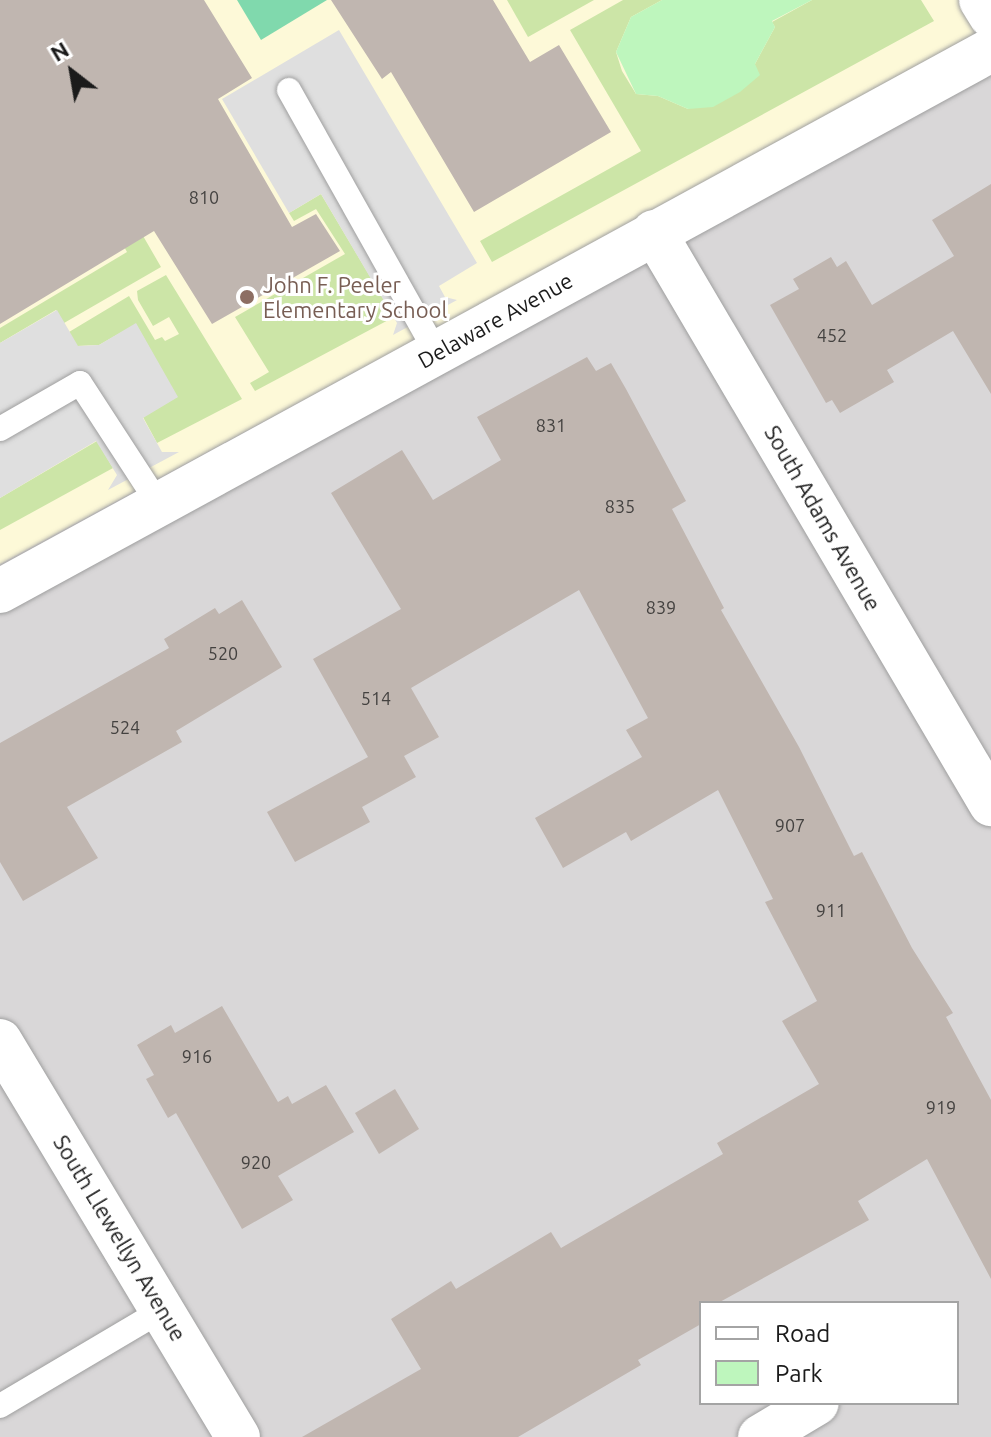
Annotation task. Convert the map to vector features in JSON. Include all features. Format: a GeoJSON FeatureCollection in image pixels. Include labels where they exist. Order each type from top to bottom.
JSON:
{"type":"FeatureCollection","features":[{"type":"Feature","properties":{"kind":"street"},"geometry":{"type":"LineString","coordinates":[[981,0],[991,16]]}},
{"type":"Feature","properties":{"kind":"street","name":"Delaware Avenue"},"geometry":{"type":"LineString","coordinates":[[0,591],[991,50]]}},
{"type":"Feature","properties":{"kind":"street","name":"South Adams Avenue"},"geometry":{"type":"LineString","coordinates":[[654,232],[991,804]]}},
{"type":"Feature","properties":{"kind":"street","name":"South Llewellyn Avenue"},"geometry":{"type":"LineString","coordinates":[[0,1041],[164,1309],[238,1437]]}},
{"type":"Feature","properties":{"kind":"street"},"geometry":{"type":"LineString","coordinates":[[760,1437],[814,1405]]}},
{"type":"Feature","properties":{"kind":"lane"},"geometry":{"type":"LineString","coordinates":[[289,90],[436,352]]}},
{"type":"Feature","properties":{"kind":"lane"},"geometry":{"type":"LineString","coordinates":[[0,429],[80,383],[160,506]]}},
{"type":"Feature","properties":{"kind":"lane"},"geometry":{"type":"LineString","coordinates":[[0,1406],[164,1309]]}},
{"type":"Feature","properties":{"kind":"shaded area","name":"John F. Peeler Elementary School"},"geometry":{"type":"Polygon","coordinates":[[[0,0],[970,0],[988,30],[0,564],[0,0]]]}},
{"type":"Feature","properties":{"kind":"shaded area"},"geometry":{"type":"Polygon","coordinates":[[[339,30],[477,263],[439,286],[445,297],[457,300],[393,335],[397,323],[321,194],[289,213],[222,99],[339,30]]]}},
{"type":"Feature","properties":{"kind":"shaded area"},"geometry":{"type":"Polygon","coordinates":[[[991,41],[991,1437],[0,1437],[0,601],[991,41]]]}},
{"type":"Feature","properties":{"kind":"shaded area"},"geometry":{"type":"Polygon","coordinates":[[[57,310],[78,346],[99,345],[136,323],[178,397],[143,418],[162,452],[179,452],[108,490],[117,475],[96,441],[0,498],[0,343],[57,310]]]}},
{"type":"Feature","properties":{"kind":"green space"},"geometry":{"type":"Polygon","coordinates":[[[237,0],[327,0],[261,40],[237,0]]]}},
{"type":"Feature","properties":{"kind":"green space"},"geometry":{"type":"Polygon","coordinates":[[[507,0],[594,0],[528,37],[507,0]]]}},
{"type":"Feature","properties":{"kind":"green space"},"geometry":{"type":"Polygon","coordinates":[[[623,0],[662,0],[631,17],[616,52],[622,71],[636,94],[658,96],[688,109],[755,64],[775,27],[772,22],[812,0],[921,0],[934,21],[492,262],[480,241],[641,151],[570,30],[623,0]]]}},
{"type":"Feature","properties":{"kind":"green space"},"geometry":{"type":"Polygon","coordinates":[[[662,0],[812,0],[772,21],[775,27],[755,64],[760,75],[740,92],[713,107],[688,109],[658,96],[636,94],[616,52],[631,17],[662,0]]]}},
{"type":"Feature","properties":{"kind":"green space"},"geometry":{"type":"Polygon","coordinates":[[[321,194],[394,317],[255,391],[250,383],[269,372],[235,317],[345,254],[316,209],[294,221],[289,213],[321,194]]]}},
{"type":"Feature","properties":{"kind":"green space"},"geometry":{"type":"Polygon","coordinates":[[[120,196],[161,267],[64,323],[56,310],[0,343],[0,328],[127,252],[102,206],[120,196]]]}},
{"type":"Feature","properties":{"kind":"green space"},"geometry":{"type":"Polygon","coordinates":[[[166,275],[242,399],[157,443],[143,417],[177,397],[136,324],[99,345],[77,346],[69,332],[129,296],[155,340],[162,337],[165,341],[179,334],[169,317],[153,326],[138,300],[137,291],[166,275]]]}},
{"type":"Feature","properties":{"kind":"green space"},"geometry":{"type":"Polygon","coordinates":[[[97,441],[113,468],[0,530],[0,498],[97,441]]]}},
{"type":"Feature","properties":{"kind":"building"},"geometry":{"type":"Polygon","coordinates":[[[0,0],[204,0],[252,78],[218,99],[292,227],[316,214],[340,251],[212,324],[154,231],[0,324],[0,0]]]}},
{"type":"Feature","properties":{"kind":"building"},"geometry":{"type":"Polygon","coordinates":[[[331,0],[493,0],[530,62],[559,45],[611,132],[474,212],[391,72],[382,79],[331,0]]]}},
{"type":"Feature","properties":{"kind":"building"},"geometry":{"type":"Polygon","coordinates":[[[991,184],[991,394],[953,331],[887,370],[894,382],[840,413],[832,400],[826,403],[770,305],[799,289],[793,279],[831,257],[837,267],[846,261],[872,305],[954,256],[932,220],[991,184]]]}},
{"type":"Feature","properties":{"kind":"building"},"geometry":{"type":"Polygon","coordinates":[[[587,357],[596,371],[611,363],[686,501],[672,509],[724,608],[721,610],[799,747],[854,856],[862,852],[912,948],[953,1013],[946,1017],[991,1100],[991,1279],[927,1159],[858,1201],[869,1220],[722,1301],[699,1301],[699,1325],[638,1360],[641,1365],[518,1437],[302,1437],[421,1369],[391,1319],[451,1281],[456,1289],[551,1232],[561,1248],[723,1154],[717,1143],[819,1084],[782,1021],[817,1001],[765,902],[773,899],[718,790],[631,841],[626,832],[563,868],[535,818],[642,757],[626,730],[648,718],[579,590],[411,688],[439,737],[404,756],[416,777],[362,807],[370,822],[295,862],[267,812],[368,757],[313,659],[401,609],[331,493],[402,450],[433,500],[501,460],[477,417],[587,357]]]}},
{"type":"Feature","properties":{"kind":"building"},"geometry":{"type":"Polygon","coordinates":[[[242,600],[282,667],[176,731],[182,742],[67,807],[98,858],[23,901],[0,862],[0,743],[169,648],[164,639],[215,608],[219,614],[242,600]]]}},
{"type":"Feature","properties":{"kind":"building"},"geometry":{"type":"Polygon","coordinates":[[[222,1006],[278,1102],[288,1096],[292,1104],[326,1085],[354,1132],[278,1176],[293,1200],[242,1229],[176,1113],[168,1118],[146,1079],[154,1075],[137,1045],[171,1025],[175,1033],[222,1006]]]}},
{"type":"Feature","properties":{"kind":"building"},"geometry":{"type":"Polygon","coordinates":[[[395,1089],[419,1129],[379,1154],[355,1113],[395,1089]]]}},
{"type":"Feature","properties":{"kind":"place","name":"John F. Peeler Elementary School"},"geometry":{"type":"Point","coordinates":[247,297]}}]}
